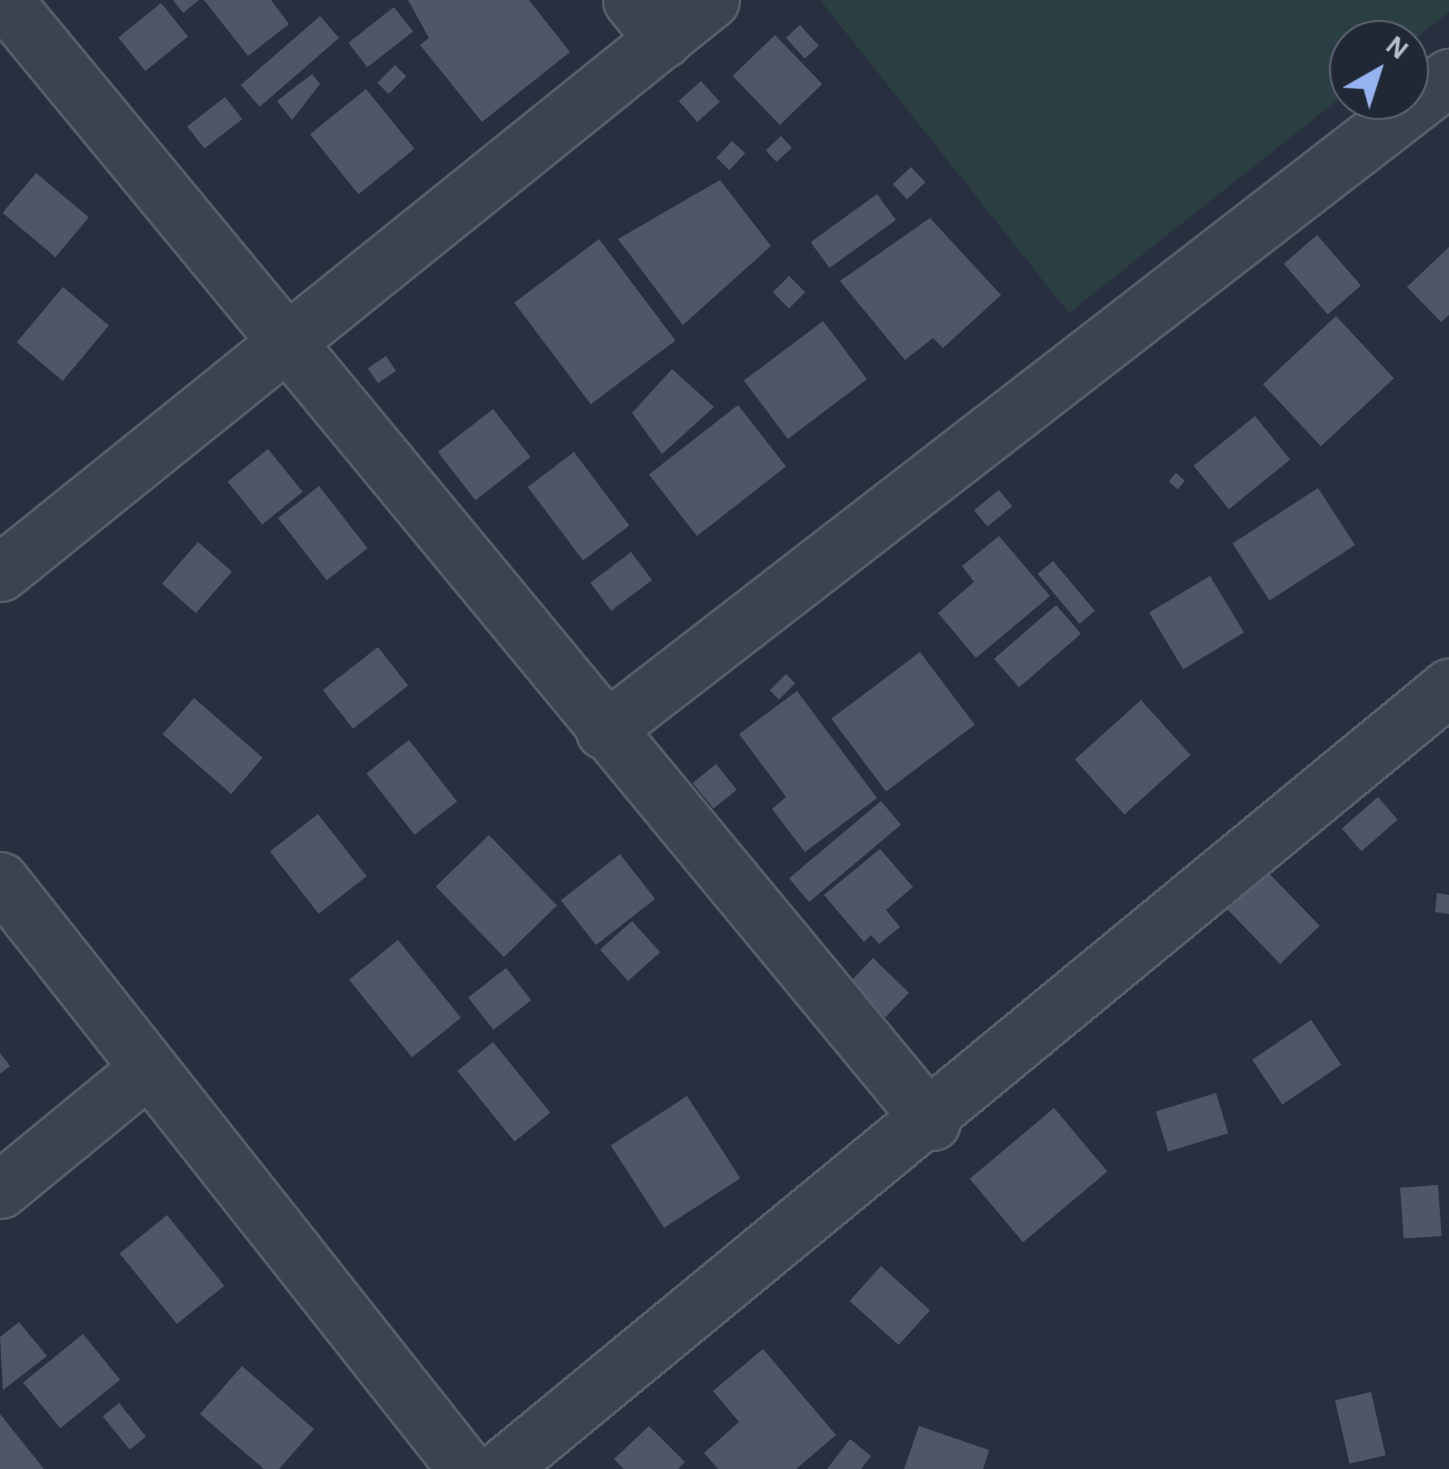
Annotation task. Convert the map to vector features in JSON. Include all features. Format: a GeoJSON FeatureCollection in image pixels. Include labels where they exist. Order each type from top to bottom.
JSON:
{"type":"FeatureCollection","features":[{"type":"Feature","properties":{"kind":"street"},"geometry":{"type":"LineString","coordinates":[[4,0],[932,1122]]}},
{"type":"Feature","properties":{"kind":"street"},"geometry":{"type":"LineString","coordinates":[[0,573],[291,343],[647,20],[711,0]]}},
{"type":"Feature","properties":{"kind":"street"},"geometry":{"type":"LineString","coordinates":[[604,730],[1449,77]]}},
{"type":"Feature","properties":{"kind":"street"},"geometry":{"type":"LineString","coordinates":[[500,1469],[932,1122],[1449,687]]}},
{"type":"Feature","properties":{"kind":"street"},"geometry":{"type":"LineString","coordinates":[[0,880],[146,1070],[466,1469]]}},
{"type":"Feature","properties":{"kind":"street"},"geometry":{"type":"LineString","coordinates":[[0,1190],[146,1070]]}},
{"type":"Feature","properties":{"kind":"green space"},"geometry":{"type":"Polygon","coordinates":[[[820,0],[1449,0],[1449,12],[1429,28],[1429,20],[1329,20],[1329,107],[1069,313],[820,0]]]}},
{"type":"Feature","properties":{"kind":"building"},"geometry":{"type":"Polygon","coordinates":[[[173,0],[199,0],[183,13],[173,0]]]}},
{"type":"Feature","properties":{"kind":"building"},"geometry":{"type":"Polygon","coordinates":[[[204,0],[271,0],[289,24],[248,56],[204,0]]]}},
{"type":"Feature","properties":{"kind":"building"},"geometry":{"type":"Polygon","coordinates":[[[408,0],[529,0],[570,52],[482,122],[420,45],[429,38],[408,0]]]}},
{"type":"Feature","properties":{"kind":"building"},"geometry":{"type":"Polygon","coordinates":[[[161,3],[188,36],[145,71],[118,38],[161,3]]]}},
{"type":"Feature","properties":{"kind":"building"},"geometry":{"type":"Polygon","coordinates":[[[394,7],[413,31],[367,67],[348,43],[394,7]]]}},
{"type":"Feature","properties":{"kind":"building"},"geometry":{"type":"Polygon","coordinates":[[[320,16],[339,38],[260,107],[241,85],[320,16]]]}},
{"type":"Feature","properties":{"kind":"building"},"geometry":{"type":"Polygon","coordinates":[[[800,25],[819,46],[805,59],[786,38],[800,25]]]}},
{"type":"Feature","properties":{"kind":"building"},"geometry":{"type":"Polygon","coordinates":[[[775,35],[822,84],[780,125],[733,76],[775,35]]]}},
{"type":"Feature","properties":{"kind":"building"},"geometry":{"type":"Polygon","coordinates":[[[395,65],[406,76],[389,94],[377,83],[395,65]]]}},
{"type":"Feature","properties":{"kind":"building"},"geometry":{"type":"Polygon","coordinates":[[[312,74],[320,84],[292,120],[277,101],[312,74]]]}},
{"type":"Feature","properties":{"kind":"building"},"geometry":{"type":"Polygon","coordinates":[[[701,81],[720,102],[697,122],[679,101],[701,81]]]}},
{"type":"Feature","properties":{"kind":"building"},"geometry":{"type":"Polygon","coordinates":[[[366,89],[414,149],[359,194],[310,134],[366,89]]]}},
{"type":"Feature","properties":{"kind":"building"},"geometry":{"type":"Polygon","coordinates":[[[225,97],[242,119],[204,149],[187,127],[225,97]]]}},
{"type":"Feature","properties":{"kind":"building"},"geometry":{"type":"Polygon","coordinates":[[[781,136],[792,148],[777,162],[766,150],[781,136]]]}},
{"type":"Feature","properties":{"kind":"building"},"geometry":{"type":"Polygon","coordinates":[[[732,141],[745,153],[729,170],[716,158],[732,141]]]}},
{"type":"Feature","properties":{"kind":"building"},"geometry":{"type":"Polygon","coordinates":[[[911,167],[925,182],[907,199],[893,184],[911,167]]]}},
{"type":"Feature","properties":{"kind":"building"},"geometry":{"type":"Polygon","coordinates":[[[36,173],[89,217],[55,257],[3,213],[36,173]]]}},
{"type":"Feature","properties":{"kind":"building"},"geometry":{"type":"Polygon","coordinates":[[[720,180],[771,246],[683,325],[618,239],[720,180]]]}},
{"type":"Feature","properties":{"kind":"building"},"geometry":{"type":"Polygon","coordinates":[[[877,194],[896,220],[829,268],[811,242],[877,194]]]}},
{"type":"Feature","properties":{"kind":"building"},"geometry":{"type":"Polygon","coordinates":[[[930,218],[1001,295],[943,348],[933,338],[905,360],[840,281],[930,218]]]}},
{"type":"Feature","properties":{"kind":"building"},"geometry":{"type":"Polygon","coordinates":[[[1317,235],[1361,286],[1328,314],[1284,264],[1317,235]]]}},
{"type":"Feature","properties":{"kind":"building"},"geometry":{"type":"Polygon","coordinates":[[[599,239],[675,340],[591,404],[514,303],[599,239]]]}},
{"type":"Feature","properties":{"kind":"building"},"geometry":{"type":"Polygon","coordinates":[[[1449,247],[1449,315],[1441,322],[1407,287],[1449,247]]]}},
{"type":"Feature","properties":{"kind":"building"},"geometry":{"type":"Polygon","coordinates":[[[789,276],[805,292],[789,309],[773,292],[789,276]]]}},
{"type":"Feature","properties":{"kind":"building"},"geometry":{"type":"Polygon","coordinates":[[[63,287],[109,326],[63,381],[17,342],[63,287]]]}},
{"type":"Feature","properties":{"kind":"building"},"geometry":{"type":"Polygon","coordinates":[[[1336,316],[1394,378],[1321,446],[1263,384],[1336,316]]]}},
{"type":"Feature","properties":{"kind":"building"},"geometry":{"type":"Polygon","coordinates":[[[823,321],[867,379],[788,439],[744,381],[823,321]]]}},
{"type":"Feature","properties":{"kind":"building"},"geometry":{"type":"Polygon","coordinates":[[[386,356],[396,371],[378,383],[368,368],[386,356]]]}},
{"type":"Feature","properties":{"kind":"building"},"geometry":{"type":"Polygon","coordinates":[[[672,369],[714,407],[662,454],[632,413],[672,369]]]}},
{"type":"Feature","properties":{"kind":"building"},"geometry":{"type":"Polygon","coordinates":[[[738,405],[786,466],[697,536],[649,475],[738,405]]]}},
{"type":"Feature","properties":{"kind":"building"},"geometry":{"type":"Polygon","coordinates":[[[493,409],[531,457],[475,500],[438,452],[493,409]]]}},
{"type":"Feature","properties":{"kind":"building"},"geometry":{"type":"Polygon","coordinates":[[[1255,416],[1290,460],[1229,509],[1194,466],[1255,416]]]}},
{"type":"Feature","properties":{"kind":"building"},"geometry":{"type":"Polygon","coordinates":[[[268,449],[303,492],[262,524],[228,482],[268,449]]]}},
{"type":"Feature","properties":{"kind":"building"},"geometry":{"type":"Polygon","coordinates":[[[574,452],[629,525],[583,560],[528,487],[574,452]]]}},
{"type":"Feature","properties":{"kind":"building"},"geometry":{"type":"Polygon","coordinates":[[[1176,473],[1185,481],[1178,489],[1169,481],[1176,473]]]}},
{"type":"Feature","properties":{"kind":"building"},"geometry":{"type":"Polygon","coordinates":[[[319,486],[368,548],[327,580],[278,518],[319,486]]]}},
{"type":"Feature","properties":{"kind":"building"},"geometry":{"type":"Polygon","coordinates":[[[1318,488],[1355,545],[1269,601],[1232,544],[1318,488]]]}},
{"type":"Feature","properties":{"kind":"building"},"geometry":{"type":"Polygon","coordinates":[[[999,490],[1012,506],[987,526],[974,510],[999,490]]]}},
{"type":"Feature","properties":{"kind":"building"},"geometry":{"type":"Polygon","coordinates":[[[999,536],[1050,596],[976,658],[938,613],[974,582],[962,566],[999,536]]]}},
{"type":"Feature","properties":{"kind":"building"},"geometry":{"type":"Polygon","coordinates":[[[198,542],[232,572],[196,613],[162,584],[198,542]]]}},
{"type":"Feature","properties":{"kind":"building"},"geometry":{"type":"Polygon","coordinates":[[[631,552],[652,580],[611,611],[590,583],[631,552]]]}},
{"type":"Feature","properties":{"kind":"building"},"geometry":{"type":"Polygon","coordinates":[[[1053,561],[1095,611],[1079,624],[1038,574],[1053,561]]]}},
{"type":"Feature","properties":{"kind":"building"},"geometry":{"type":"Polygon","coordinates":[[[1210,576],[1244,633],[1183,669],[1149,613],[1210,576]]]}},
{"type":"Feature","properties":{"kind":"building"},"geometry":{"type":"Polygon","coordinates":[[[1056,605],[1081,634],[1019,687],[994,659],[1056,605]]]}},
{"type":"Feature","properties":{"kind":"building"},"geometry":{"type":"Polygon","coordinates":[[[378,647],[408,686],[353,729],[323,690],[378,647]]]}},
{"type":"Feature","properties":{"kind":"building"},"geometry":{"type":"Polygon","coordinates":[[[920,652],[975,725],[886,791],[831,719],[920,652]]]}},
{"type":"Feature","properties":{"kind":"building"},"geometry":{"type":"Polygon","coordinates":[[[786,674],[795,683],[779,699],[770,690],[786,674]]]}},
{"type":"Feature","properties":{"kind":"building"},"geometry":{"type":"Polygon","coordinates":[[[797,691],[877,798],[805,852],[772,809],[786,797],[739,734],[797,691]]]}},
{"type":"Feature","properties":{"kind":"building"},"geometry":{"type":"Polygon","coordinates":[[[194,698],[263,758],[231,794],[163,734],[194,698]]]}},
{"type":"Feature","properties":{"kind":"building"},"geometry":{"type":"Polygon","coordinates":[[[1141,700],[1191,755],[1124,815],[1075,760],[1141,700]]]}},
{"type":"Feature","properties":{"kind":"building"},"geometry":{"type":"Polygon","coordinates":[[[409,740],[457,801],[414,835],[366,773],[409,740]]]}},
{"type":"Feature","properties":{"kind":"building"},"geometry":{"type":"Polygon","coordinates":[[[716,764],[737,790],[713,809],[693,783],[716,764]]]}},
{"type":"Feature","properties":{"kind":"building"},"geometry":{"type":"Polygon","coordinates":[[[1378,797],[1398,820],[1361,851],[1342,828],[1378,797]]]}},
{"type":"Feature","properties":{"kind":"building"},"geometry":{"type":"Polygon","coordinates":[[[881,801],[901,825],[809,902],[789,878],[881,801]]]}},
{"type":"Feature","properties":{"kind":"building"},"geometry":{"type":"Polygon","coordinates":[[[318,814],[367,876],[319,914],[270,852],[318,814]]]}},
{"type":"Feature","properties":{"kind":"building"},"geometry":{"type":"Polygon","coordinates":[[[489,835],[557,905],[504,957],[436,886],[489,835]]]}},
{"type":"Feature","properties":{"kind":"building"},"geometry":{"type":"Polygon","coordinates":[[[880,849],[913,887],[886,910],[900,927],[879,944],[871,935],[864,942],[824,895],[880,849]]]}},
{"type":"Feature","properties":{"kind":"building"},"geometry":{"type":"Polygon","coordinates":[[[620,854],[655,899],[596,945],[561,900],[620,854]]]}},
{"type":"Feature","properties":{"kind":"building"},"geometry":{"type":"Polygon","coordinates":[[[1262,866],[1320,926],[1280,964],[1222,904],[1262,866]]]}},
{"type":"Feature","properties":{"kind":"building"},"geometry":{"type":"Polygon","coordinates":[[[1437,893],[1449,895],[1449,914],[1435,912],[1437,893]]]}},
{"type":"Feature","properties":{"kind":"building"},"geometry":{"type":"Polygon","coordinates":[[[632,921],[660,952],[628,981],[600,950],[632,921]]]}},
{"type":"Feature","properties":{"kind":"building"},"geometry":{"type":"Polygon","coordinates":[[[398,940],[461,1018],[412,1057],[349,980],[398,940]]]}},
{"type":"Feature","properties":{"kind":"building"},"geometry":{"type":"Polygon","coordinates":[[[873,958],[909,993],[885,1017],[849,982],[873,958]]]}},
{"type":"Feature","properties":{"kind":"building"},"geometry":{"type":"Polygon","coordinates":[[[506,968],[531,1000],[493,1030],[468,998],[506,968]]]}},
{"type":"Feature","properties":{"kind":"building"},"geometry":{"type":"Polygon","coordinates":[[[1311,1020],[1341,1065],[1282,1104],[1252,1060],[1311,1020]]]}},
{"type":"Feature","properties":{"kind":"building"},"geometry":{"type":"Polygon","coordinates":[[[493,1042],[550,1113],[515,1142],[457,1071],[493,1042]]]}},
{"type":"Feature","properties":{"kind":"building"},"geometry":{"type":"Polygon","coordinates":[[[0,1053],[10,1066],[0,1074],[0,1053]]]}},
{"type":"Feature","properties":{"kind":"building"},"geometry":{"type":"Polygon","coordinates":[[[1216,1093],[1228,1133],[1168,1152],[1156,1111],[1216,1093]]]}},
{"type":"Feature","properties":{"kind":"building"},"geometry":{"type":"Polygon","coordinates":[[[687,1096],[740,1178],[664,1228],[611,1146],[687,1096]]]}},
{"type":"Feature","properties":{"kind":"building"},"geometry":{"type":"Polygon","coordinates":[[[1054,1108],[1107,1172],[1023,1242],[970,1179],[1054,1108]]]}},
{"type":"Feature","properties":{"kind":"building"},"geometry":{"type":"Polygon","coordinates":[[[1438,1185],[1442,1236],[1404,1239],[1400,1188],[1438,1185]]]}},
{"type":"Feature","properties":{"kind":"building"},"geometry":{"type":"Polygon","coordinates":[[[167,1215],[224,1286],[177,1324],[120,1253],[167,1215]]]}},
{"type":"Feature","properties":{"kind":"building"},"geometry":{"type":"Polygon","coordinates":[[[881,1266],[930,1310],[899,1345],[850,1301],[881,1266]]]}},
{"type":"Feature","properties":{"kind":"building"},"geometry":{"type":"Polygon","coordinates":[[[19,1322],[47,1356],[3,1390],[0,1337],[19,1322]]]}},
{"type":"Feature","properties":{"kind":"building"},"geometry":{"type":"Polygon","coordinates":[[[83,1334],[120,1380],[60,1428],[23,1382],[83,1334]]]}},
{"type":"Feature","properties":{"kind":"building"},"geometry":{"type":"Polygon","coordinates":[[[763,1349],[836,1435],[796,1469],[718,1469],[704,1453],[739,1422],[713,1391],[763,1349]]]}},
{"type":"Feature","properties":{"kind":"building"},"geometry":{"type":"Polygon","coordinates":[[[242,1366],[314,1429],[279,1469],[264,1469],[200,1414],[242,1366]]]}},
{"type":"Feature","properties":{"kind":"building"},"geometry":{"type":"Polygon","coordinates":[[[1371,1392],[1386,1455],[1350,1464],[1335,1400],[1371,1392]]]}},
{"type":"Feature","properties":{"kind":"building"},"geometry":{"type":"Polygon","coordinates":[[[119,1403],[146,1436],[130,1450],[103,1416],[119,1403]]]}},
{"type":"Feature","properties":{"kind":"building"},"geometry":{"type":"Polygon","coordinates":[[[0,1414],[44,1469],[0,1469],[0,1414]]]}},
{"type":"Feature","properties":{"kind":"building"},"geometry":{"type":"Polygon","coordinates":[[[649,1426],[685,1462],[678,1469],[624,1469],[614,1459],[649,1426]]]}},
{"type":"Feature","properties":{"kind":"building"},"geometry":{"type":"Polygon","coordinates":[[[919,1426],[989,1450],[983,1469],[904,1469],[919,1426]]]}},
{"type":"Feature","properties":{"kind":"building"},"geometry":{"type":"Polygon","coordinates":[[[850,1439],[871,1456],[861,1469],[827,1469],[850,1439]]]}}]}
